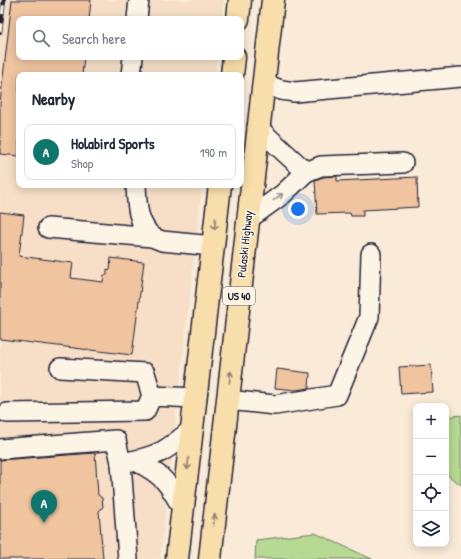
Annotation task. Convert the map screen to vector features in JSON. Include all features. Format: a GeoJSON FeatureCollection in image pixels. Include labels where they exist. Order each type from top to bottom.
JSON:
{"type":"FeatureCollection","features":[{"type":"Feature","properties":{"kind":"highway"},"geometry":{"type":"LineString","coordinates":[[238,16],[240,0]]}},
{"type":"Feature","properties":{"kind":"highway","name":"Pulaski Highway"},"geometry":{"type":"LineString","coordinates":[[210,559],[272,0]]}},
{"type":"Feature","properties":{"kind":"highway"},"geometry":{"type":"LineString","coordinates":[[232,72],[234,60]]}},
{"type":"Feature","properties":{"kind":"highway","name":"US 40"},"geometry":{"type":"LineString","coordinates":[[177,559],[220,188]]}},
{"type":"Feature","properties":{"kind":"lane"},"geometry":{"type":"LineString","coordinates":[[137,16],[139,0]]}},
{"type":"Feature","properties":{"kind":"lane"},"geometry":{"type":"LineString","coordinates":[[131,72],[133,60]]}},
{"type":"Feature","properties":{"kind":"lane"},"geometry":{"type":"LineString","coordinates":[[263,83],[281,90],[302,92],[461,77]]}},
{"type":"Feature","properties":{"kind":"lane"},"geometry":{"type":"LineString","coordinates":[[257,127],[306,172]]}},
{"type":"Feature","properties":{"kind":"lane"},"geometry":{"type":"LineString","coordinates":[[247,220],[283,194],[306,172],[322,166],[403,162]]}},
{"type":"Feature","properties":{"kind":"lane"},"geometry":{"type":"LineString","coordinates":[[136,188],[140,220],[145,230],[152,237]]}},
{"type":"Feature","properties":{"kind":"lane"},"geometry":{"type":"LineString","coordinates":[[48,228],[152,237],[162,241],[213,246]]}},
{"type":"Feature","properties":{"kind":"lane"},"geometry":{"type":"LineString","coordinates":[[228,400],[275,405],[338,395],[369,317],[371,254]]}},
{"type":"Feature","properties":{"kind":"lane"},"geometry":{"type":"LineString","coordinates":[[7,413],[145,411],[152,396],[145,373],[60,368]]}},
{"type":"Feature","properties":{"kind":"lane"},"geometry":{"type":"LineString","coordinates":[[152,396],[196,398]]}},
{"type":"Feature","properties":{"kind":"lane"},"geometry":{"type":"LineString","coordinates":[[128,462],[146,459],[166,450],[192,429]]}},
{"type":"Feature","properties":{"kind":"lane"},"geometry":{"type":"LineString","coordinates":[[0,448],[116,440],[128,462],[128,559]]}},
{"type":"Feature","properties":{"kind":"lane"},"geometry":{"type":"LineString","coordinates":[[128,462],[156,471],[173,491],[183,510]]}},
{"type":"Feature","properties":{"kind":"shaded area"},"geometry":{"type":"Polygon","coordinates":[[[0,0],[224,0],[221,16],[16,16],[16,60],[217,60],[215,72],[16,72],[16,188],[202,188],[160,559],[0,559],[0,0]]]}},
{"type":"Feature","properties":{"kind":"green space"},"geometry":{"type":"Polygon","coordinates":[[[461,415],[461,485],[449,476],[449,417],[461,415]]]}},
{"type":"Feature","properties":{"kind":"green space"},"geometry":{"type":"Polygon","coordinates":[[[315,533],[372,559],[255,559],[256,540],[315,533]]]}},
{"type":"Feature","properties":{"kind":"building"},"geometry":{"type":"Polygon","coordinates":[[[12,0],[91,0],[89,16],[16,16],[16,60],[84,60],[82,72],[16,72],[16,156],[0,154],[0,103],[12,0]]]}},
{"type":"Feature","properties":{"kind":"building"},"geometry":{"type":"Polygon","coordinates":[[[337,176],[337,181],[417,177],[418,207],[363,210],[363,216],[351,216],[350,213],[317,214],[315,180],[323,177],[337,176]]]}},
{"type":"Feature","properties":{"kind":"building"},"geometry":{"type":"Polygon","coordinates":[[[0,212],[24,215],[19,256],[73,263],[71,278],[103,282],[104,275],[107,275],[107,269],[110,270],[111,258],[144,262],[132,355],[0,339],[0,212]]]}},
{"type":"Feature","properties":{"kind":"building"},"geometry":{"type":"Polygon","coordinates":[[[431,365],[433,392],[401,394],[399,367],[431,365]]]}},
{"type":"Feature","properties":{"kind":"building"},"geometry":{"type":"Polygon","coordinates":[[[277,369],[310,373],[309,388],[296,390],[275,388],[277,369]]]}},
{"type":"Feature","properties":{"kind":"building"},"geometry":{"type":"Polygon","coordinates":[[[95,453],[98,495],[102,498],[103,507],[99,511],[103,559],[0,559],[0,460],[95,453]]]}},
{"type":"Feature","properties":{"kind":"railway"},"geometry":{"type":"LineString","coordinates":[[0,32],[4,0]]}},
{"type":"Feature","properties":{"kind":"place","name":"Holabird Sports"},"geometry":{"type":"Point","coordinates":[44,523]}}]}
